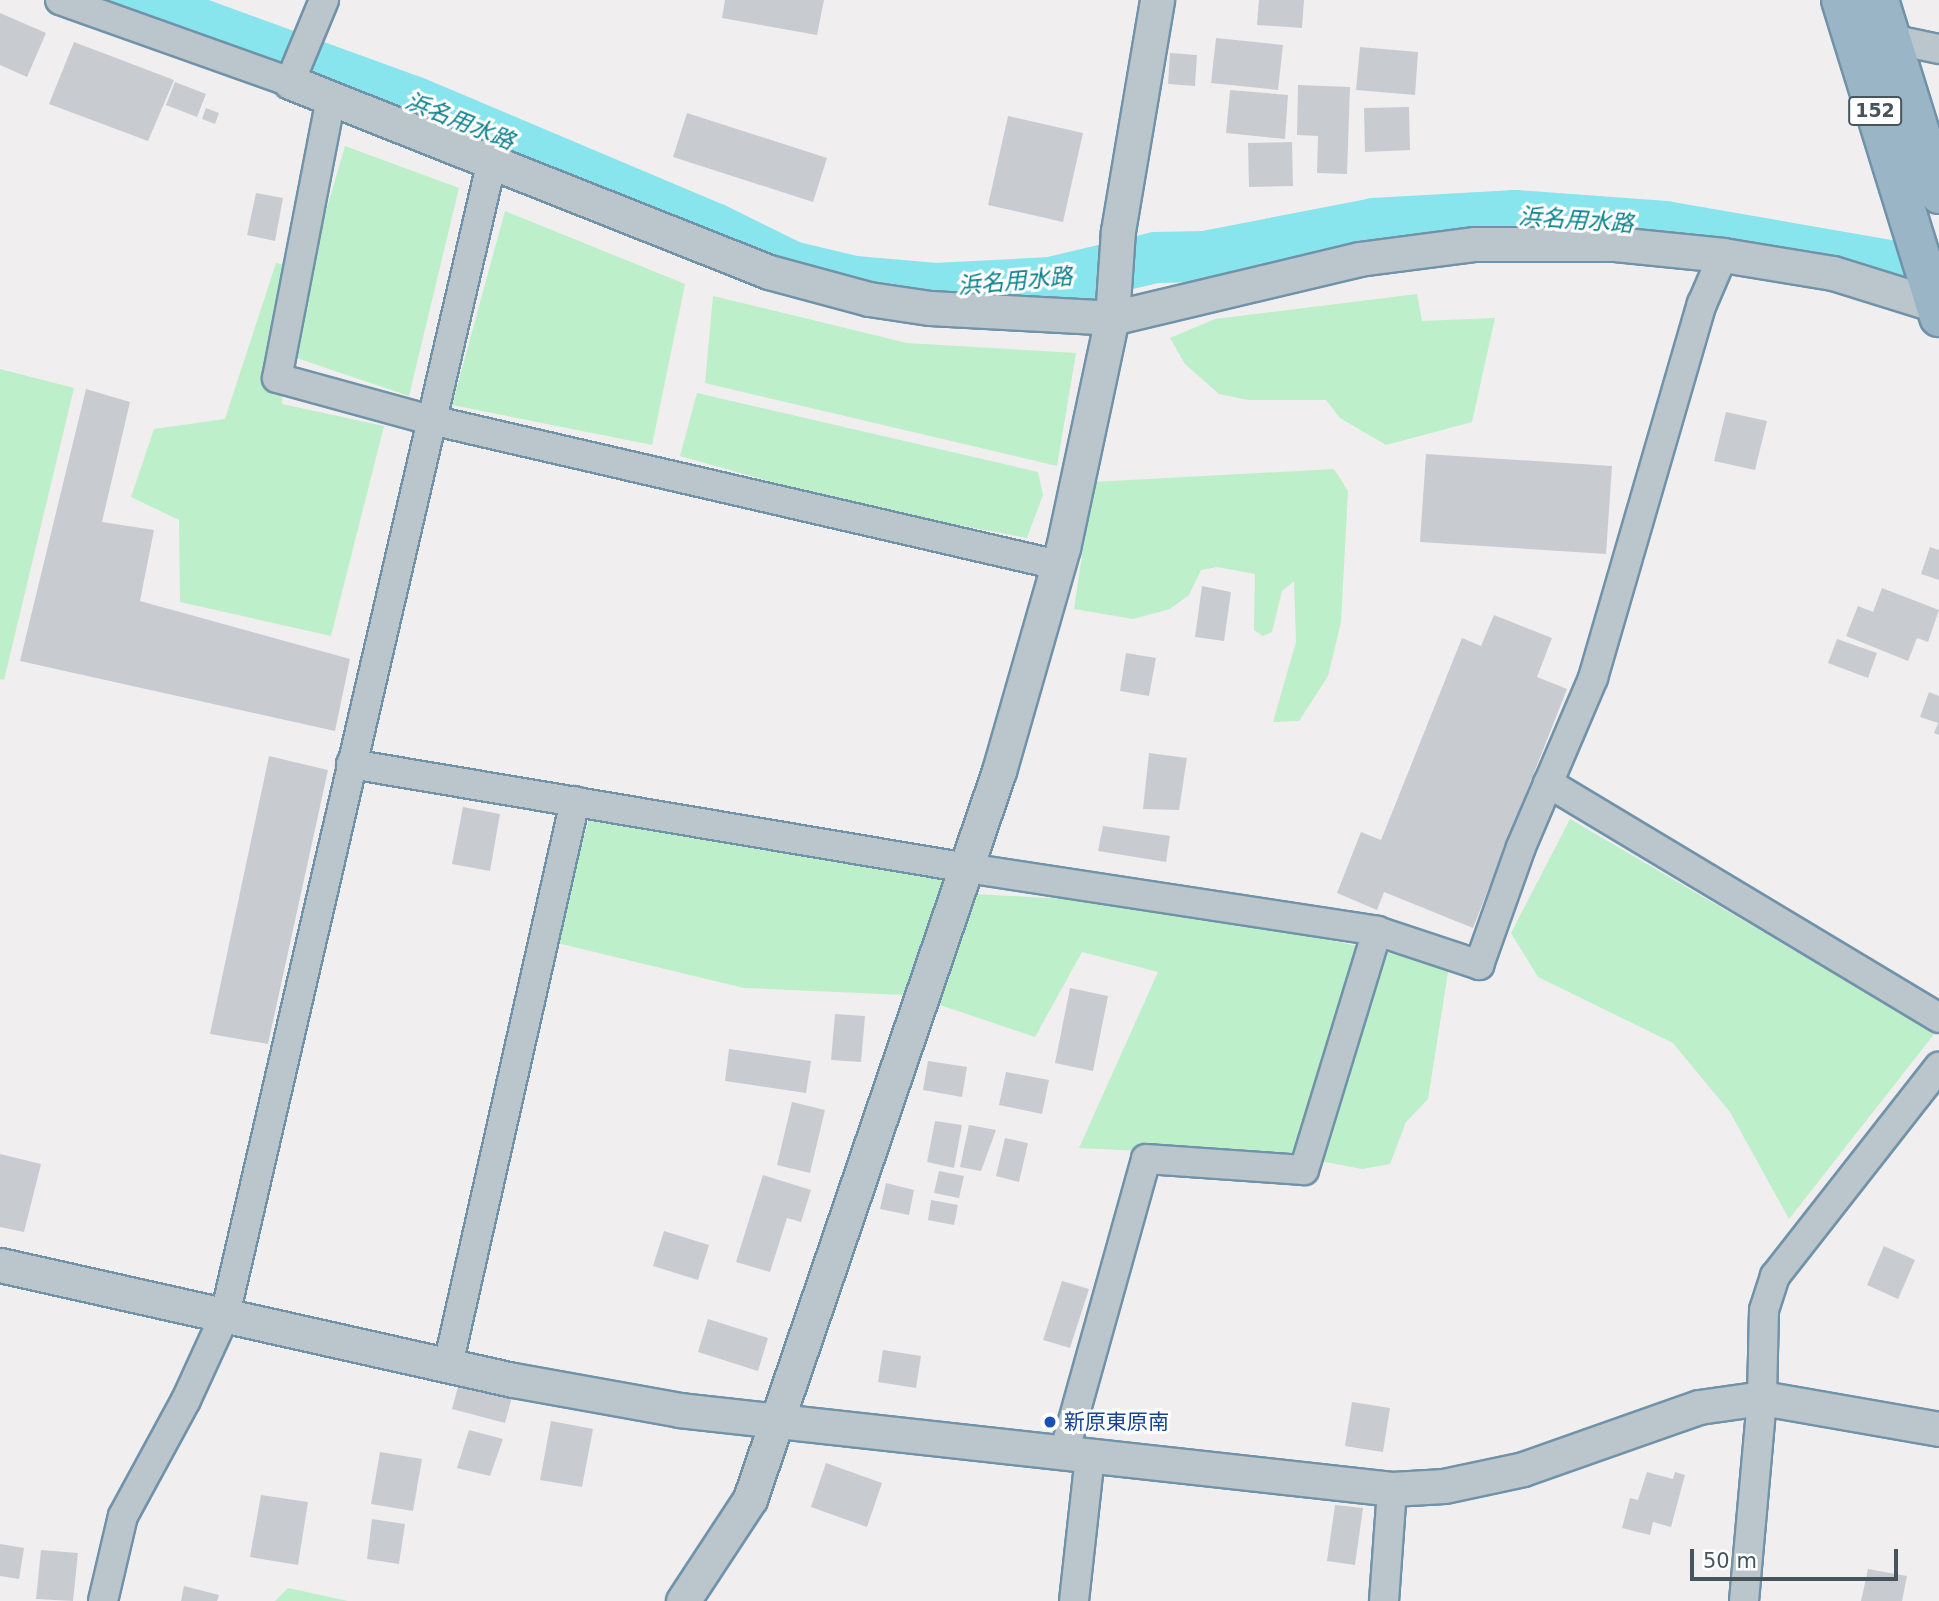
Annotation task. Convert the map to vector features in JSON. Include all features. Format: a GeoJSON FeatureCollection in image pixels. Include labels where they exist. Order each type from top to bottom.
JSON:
{"type":"FeatureCollection","features":[{"type":"Feature","properties":{"kind":"highway","name":"152"},"geometry":{"type":"LineString","coordinates":[[1841,0],[1908,222],[1936,304]]}},
{"type":"Feature","properties":{"kind":"highway","name":"152"},"geometry":{"type":"LineString","coordinates":[[1879,0],[1939,194]]}},
{"type":"Feature","properties":{"kind":"street"},"geometry":{"type":"LineString","coordinates":[[60,0],[293,73],[331,98],[769,272],[869,299],[930,308],[1113,304],[1359,259],[1475,244],[1615,244],[1723,255],[1833,272],[1936,304]]}},
{"type":"Feature","properties":{"kind":"street"},"geometry":{"type":"LineString","coordinates":[[293,73],[308,32],[324,0]]}},
{"type":"Feature","properties":{"kind":"street"},"geometry":{"type":"LineString","coordinates":[[688,1599],[750,1499],[805,1326],[967,867],[1058,565],[1113,304],[1118,231],[1157,0]]}},
{"type":"Feature","properties":{"kind":"street"},"geometry":{"type":"LineString","coordinates":[[1891,39],[1939,49]]}},
{"type":"Feature","properties":{"kind":"street"},"geometry":{"type":"LineString","coordinates":[[331,98],[277,378],[431,420],[1058,565]]}},
{"type":"Feature","properties":{"kind":"street"},"geometry":{"type":"LineString","coordinates":[[103,1601],[123,1516],[186,1400],[225,1315],[492,160]]}},
{"type":"Feature","properties":{"kind":"street"},"geometry":{"type":"LineString","coordinates":[[351,764],[967,867],[1377,931],[1479,965],[1548,783],[1593,678],[1702,304],[1723,255]]}},
{"type":"Feature","properties":{"kind":"street"},"geometry":{"type":"LineString","coordinates":[[1548,783],[1939,1018]]}},
{"type":"Feature","properties":{"kind":"street"},"geometry":{"type":"LineString","coordinates":[[448,1366],[575,801]]}},
{"type":"Feature","properties":{"kind":"street"},"geometry":{"type":"LineString","coordinates":[[1074,1601],[1077,1455],[1146,1159],[1304,1170],[1377,931]]}},
{"type":"Feature","properties":{"kind":"street"},"geometry":{"type":"LineString","coordinates":[[1744,1601],[1762,1398],[1764,1310],[1775,1276],[1939,1067]]}},
{"type":"Feature","properties":{"kind":"street"},"geometry":{"type":"LineString","coordinates":[[0,1265],[448,1366],[679,1410],[1392,1489],[1444,1486],[1523,1469],[1688,1410],[1762,1398],[1939,1429]]}},
{"type":"Feature","properties":{"kind":"street"},"geometry":{"type":"LineString","coordinates":[[1384,1601],[1392,1489]]}},
{"type":"Feature","properties":{"kind":"green space"},"geometry":{"type":"Polygon","coordinates":[[[345,146],[459,188],[409,396],[285,354],[282,404],[384,426],[331,636],[180,602],[179,520],[131,497],[154,429],[225,419],[276,263],[293,267],[287,345],[345,146]]]}},
{"type":"Feature","properties":{"kind":"green space"},"geometry":{"type":"Polygon","coordinates":[[[505,211],[685,284],[652,445],[452,405],[505,211]]]}},
{"type":"Feature","properties":{"kind":"green space"},"geometry":{"type":"Polygon","coordinates":[[[1417,294],[1422,321],[1495,318],[1472,422],[1386,445],[1340,418],[1326,400],[1248,400],[1219,394],[1185,364],[1170,338],[1215,319],[1417,294]]]}},
{"type":"Feature","properties":{"kind":"green space"},"geometry":{"type":"Polygon","coordinates":[[[713,296],[907,343],[1076,353],[1057,466],[705,383],[713,296]]]}},
{"type":"Feature","properties":{"kind":"green space"},"geometry":{"type":"Polygon","coordinates":[[[0,369],[74,388],[4,680],[0,679],[0,369]]]}},
{"type":"Feature","properties":{"kind":"green space"},"geometry":{"type":"Polygon","coordinates":[[[697,393],[1038,472],[1043,495],[1027,538],[857,506],[680,456],[697,393]]]}},
{"type":"Feature","properties":{"kind":"green space"},"geometry":{"type":"Polygon","coordinates":[[[1334,469],[1348,491],[1341,622],[1328,676],[1299,721],[1273,722],[1296,642],[1294,581],[1282,591],[1272,632],[1263,636],[1254,630],[1255,574],[1217,567],[1201,570],[1189,595],[1170,609],[1133,619],[1074,609],[1093,482],[1334,469]]]}},
{"type":"Feature","properties":{"kind":"green space"},"geometry":{"type":"Polygon","coordinates":[[[590,816],[945,875],[905,995],[744,988],[553,942],[590,816]]]}},
{"type":"Feature","properties":{"kind":"green space"},"geometry":{"type":"Polygon","coordinates":[[[1570,819],[1935,1033],[1789,1219],[1730,1112],[1673,1043],[1538,977],[1511,933],[1570,819]]]}},
{"type":"Feature","properties":{"kind":"green space"},"geometry":{"type":"Polygon","coordinates":[[[973,894],[1165,904],[1449,966],[1428,1099],[1406,1122],[1390,1164],[1362,1169],[1309,1159],[1079,1148],[1158,972],[1082,952],[1035,1037],[937,1004],[973,894]]]}},
{"type":"Feature","properties":{"kind":"green space"},"geometry":{"type":"Polygon","coordinates":[[[288,1588],[348,1601],[275,1601],[288,1588]]]}},
{"type":"Feature","properties":{"kind":"building"},"geometry":{"type":"Polygon","coordinates":[[[725,0],[824,0],[817,35],[722,18],[725,0]]]}},
{"type":"Feature","properties":{"kind":"building"},"geometry":{"type":"Polygon","coordinates":[[[1259,0],[1304,0],[1302,28],[1257,25],[1259,0]]]}},
{"type":"Feature","properties":{"kind":"building"},"geometry":{"type":"Polygon","coordinates":[[[0,13],[46,33],[27,77],[0,65],[0,13]]]}},
{"type":"Feature","properties":{"kind":"building"},"geometry":{"type":"Polygon","coordinates":[[[1216,38],[1283,45],[1278,90],[1211,83],[1216,38]]]}},
{"type":"Feature","properties":{"kind":"building"},"geometry":{"type":"Polygon","coordinates":[[[74,42],[174,80],[148,141],[49,104],[74,42]]]}},
{"type":"Feature","properties":{"kind":"building"},"geometry":{"type":"Polygon","coordinates":[[[1360,47],[1418,52],[1415,95],[1356,90],[1360,47]]]}},
{"type":"Feature","properties":{"kind":"building"},"geometry":{"type":"Polygon","coordinates":[[[1170,53],[1197,55],[1195,86],[1168,84],[1170,53]]]}},
{"type":"Feature","properties":{"kind":"building"},"geometry":{"type":"Polygon","coordinates":[[[175,82],[206,94],[197,117],[166,105],[175,82]]]}},
{"type":"Feature","properties":{"kind":"building"},"geometry":{"type":"Polygon","coordinates":[[[1298,85],[1350,87],[1347,174],[1317,173],[1318,136],[1297,135],[1298,85]]]}},
{"type":"Feature","properties":{"kind":"building"},"geometry":{"type":"Polygon","coordinates":[[[1230,90],[1288,95],[1285,139],[1226,133],[1230,90]]]}},
{"type":"Feature","properties":{"kind":"building"},"geometry":{"type":"Polygon","coordinates":[[[1409,107],[1410,150],[1365,152],[1364,108],[1409,107]]]}},
{"type":"Feature","properties":{"kind":"building"},"geometry":{"type":"Polygon","coordinates":[[[206,108],[219,113],[215,124],[202,119],[206,108]]]}},
{"type":"Feature","properties":{"kind":"building"},"geometry":{"type":"Polygon","coordinates":[[[687,113],[827,158],[813,202],[673,157],[687,113]]]}},
{"type":"Feature","properties":{"kind":"building"},"geometry":{"type":"Polygon","coordinates":[[[1008,116],[1083,133],[1063,222],[988,205],[1008,116]]]}},
{"type":"Feature","properties":{"kind":"building"},"geometry":{"type":"Polygon","coordinates":[[[1292,142],[1293,186],[1249,187],[1248,143],[1292,142]]]}},
{"type":"Feature","properties":{"kind":"building"},"geometry":{"type":"Polygon","coordinates":[[[256,193],[283,198],[275,241],[247,235],[256,193]]]}},
{"type":"Feature","properties":{"kind":"building"},"geometry":{"type":"Polygon","coordinates":[[[86,389],[130,402],[102,522],[154,530],[140,601],[350,659],[335,731],[20,661],[86,389]]]}},
{"type":"Feature","properties":{"kind":"building"},"geometry":{"type":"Polygon","coordinates":[[[1726,412],[1767,421],[1755,470],[1714,461],[1726,412]]]}},
{"type":"Feature","properties":{"kind":"building"},"geometry":{"type":"Polygon","coordinates":[[[1426,454],[1612,466],[1606,554],[1420,542],[1426,454]]]}},
{"type":"Feature","properties":{"kind":"building"},"geometry":{"type":"Polygon","coordinates":[[[1930,547],[1939,550],[1939,580],[1921,574],[1930,547]]]}},
{"type":"Feature","properties":{"kind":"building"},"geometry":{"type":"Polygon","coordinates":[[[1202,586],[1231,592],[1224,641],[1195,637],[1202,586]]]}},
{"type":"Feature","properties":{"kind":"building"},"geometry":{"type":"Polygon","coordinates":[[[1882,588],[1939,610],[1928,642],[1917,638],[1908,661],[1846,636],[1858,606],[1873,612],[1882,588]]]}},
{"type":"Feature","properties":{"kind":"building"},"geometry":{"type":"Polygon","coordinates":[[[1494,615],[1552,638],[1537,677],[1567,689],[1473,928],[1384,892],[1377,910],[1337,893],[1361,832],[1381,840],[1462,638],[1481,646],[1494,615]]]}},
{"type":"Feature","properties":{"kind":"building"},"geometry":{"type":"Polygon","coordinates":[[[1837,639],[1877,653],[1868,678],[1828,663],[1837,639]]]}},
{"type":"Feature","properties":{"kind":"building"},"geometry":{"type":"Polygon","coordinates":[[[1126,653],[1156,658],[1149,696],[1120,691],[1126,653]]]}},
{"type":"Feature","properties":{"kind":"building"},"geometry":{"type":"Polygon","coordinates":[[[1929,692],[1939,696],[1939,735],[1934,733],[1938,723],[1920,717],[1929,692]]]}},
{"type":"Feature","properties":{"kind":"building"},"geometry":{"type":"Polygon","coordinates":[[[1149,753],[1187,758],[1179,810],[1143,809],[1149,753]]]}},
{"type":"Feature","properties":{"kind":"building"},"geometry":{"type":"Polygon","coordinates":[[[269,756],[328,770],[268,1044],[210,1034],[269,756]]]}},
{"type":"Feature","properties":{"kind":"building"},"geometry":{"type":"Polygon","coordinates":[[[463,807],[500,814],[490,871],[452,864],[463,807]]]}},
{"type":"Feature","properties":{"kind":"building"},"geometry":{"type":"Polygon","coordinates":[[[1103,826],[1170,836],[1166,862],[1098,851],[1103,826]]]}},
{"type":"Feature","properties":{"kind":"building"},"geometry":{"type":"Polygon","coordinates":[[[1070,988],[1108,996],[1093,1071],[1055,1063],[1070,988]]]}},
{"type":"Feature","properties":{"kind":"building"},"geometry":{"type":"Polygon","coordinates":[[[835,1014],[865,1016],[861,1062],[831,1060],[835,1014]]]}},
{"type":"Feature","properties":{"kind":"building"},"geometry":{"type":"Polygon","coordinates":[[[729,1049],[811,1061],[806,1093],[725,1081],[729,1049]]]}},
{"type":"Feature","properties":{"kind":"building"},"geometry":{"type":"Polygon","coordinates":[[[928,1061],[967,1067],[962,1097],[923,1090],[928,1061]]]}},
{"type":"Feature","properties":{"kind":"building"},"geometry":{"type":"Polygon","coordinates":[[[1006,1072],[1049,1080],[1042,1114],[999,1105],[1006,1072]]]}},
{"type":"Feature","properties":{"kind":"building"},"geometry":{"type":"Polygon","coordinates":[[[792,1102],[825,1110],[810,1173],[777,1165],[792,1102]]]}},
{"type":"Feature","properties":{"kind":"building"},"geometry":{"type":"Polygon","coordinates":[[[935,1121],[962,1125],[954,1168],[927,1162],[935,1121]]]}},
{"type":"Feature","properties":{"kind":"building"},"geometry":{"type":"Polygon","coordinates":[[[969,1125],[996,1130],[981,1171],[960,1167],[969,1125]]]}},
{"type":"Feature","properties":{"kind":"building"},"geometry":{"type":"Polygon","coordinates":[[[1005,1138],[1028,1143],[1019,1182],[996,1176],[1005,1138]]]}},
{"type":"Feature","properties":{"kind":"building"},"geometry":{"type":"Polygon","coordinates":[[[0,1154],[41,1164],[24,1232],[0,1227],[0,1154]]]}},
{"type":"Feature","properties":{"kind":"building"},"geometry":{"type":"Polygon","coordinates":[[[939,1171],[964,1176],[959,1198],[934,1193],[939,1171]]]}},
{"type":"Feature","properties":{"kind":"building"},"geometry":{"type":"Polygon","coordinates":[[[763,1175],[811,1190],[801,1222],[787,1218],[770,1272],[736,1262],[763,1175]]]}},
{"type":"Feature","properties":{"kind":"building"},"geometry":{"type":"Polygon","coordinates":[[[886,1183],[914,1190],[909,1215],[880,1209],[886,1183]]]}},
{"type":"Feature","properties":{"kind":"building"},"geometry":{"type":"Polygon","coordinates":[[[931,1200],[958,1205],[954,1225],[928,1220],[931,1200]]]}},
{"type":"Feature","properties":{"kind":"building"},"geometry":{"type":"Polygon","coordinates":[[[664,1231],[709,1245],[698,1280],[653,1266],[664,1231]]]}},
{"type":"Feature","properties":{"kind":"building"},"geometry":{"type":"Polygon","coordinates":[[[1884,1246],[1915,1260],[1898,1299],[1867,1285],[1884,1246]]]}},
{"type":"Feature","properties":{"kind":"building"},"geometry":{"type":"Polygon","coordinates":[[[1062,1281],[1089,1289],[1070,1348],[1043,1340],[1062,1281]]]}},
{"type":"Feature","properties":{"kind":"building"},"geometry":{"type":"Polygon","coordinates":[[[708,1319],[768,1338],[758,1371],[698,1352],[708,1319]]]}},
{"type":"Feature","properties":{"kind":"building"},"geometry":{"type":"Polygon","coordinates":[[[883,1350],[921,1356],[916,1388],[878,1382],[883,1350]]]}},
{"type":"Feature","properties":{"kind":"building"},"geometry":{"type":"Polygon","coordinates":[[[459,1383],[512,1397],[505,1423],[452,1409],[459,1383]]]}},
{"type":"Feature","properties":{"kind":"building"},"geometry":{"type":"Polygon","coordinates":[[[1352,1402],[1390,1408],[1383,1452],[1345,1446],[1352,1402]]]}},
{"type":"Feature","properties":{"kind":"building"},"geometry":{"type":"Polygon","coordinates":[[[551,1421],[593,1429],[582,1487],[540,1480],[551,1421]]]}},
{"type":"Feature","properties":{"kind":"building"},"geometry":{"type":"Polygon","coordinates":[[[469,1430],[503,1439],[490,1476],[457,1468],[469,1430]]]}},
{"type":"Feature","properties":{"kind":"building"},"geometry":{"type":"Polygon","coordinates":[[[380,1452],[422,1459],[413,1511],[371,1504],[380,1452]]]}},
{"type":"Feature","properties":{"kind":"building"},"geometry":{"type":"Polygon","coordinates":[[[826,1463],[882,1483],[867,1527],[811,1507],[826,1463]]]}},
{"type":"Feature","properties":{"kind":"building"},"geometry":{"type":"Polygon","coordinates":[[[1647,1472],[1673,1479],[1675,1472],[1685,1475],[1671,1527],[1653,1522],[1650,1535],[1622,1528],[1630,1498],[1638,1500],[1647,1472]]]}},
{"type":"Feature","properties":{"kind":"building"},"geometry":{"type":"Polygon","coordinates":[[[261,1495],[308,1502],[298,1565],[250,1557],[261,1495]]]}},
{"type":"Feature","properties":{"kind":"building"},"geometry":{"type":"Polygon","coordinates":[[[1335,1505],[1363,1508],[1355,1565],[1327,1561],[1335,1505]]]}},
{"type":"Feature","properties":{"kind":"building"},"geometry":{"type":"Polygon","coordinates":[[[372,1519],[405,1524],[399,1564],[367,1559],[372,1519]]]}},
{"type":"Feature","properties":{"kind":"building"},"geometry":{"type":"Polygon","coordinates":[[[0,1544],[24,1548],[19,1579],[0,1576],[0,1544]]]}},
{"type":"Feature","properties":{"kind":"building"},"geometry":{"type":"Polygon","coordinates":[[[41,1550],[78,1553],[73,1601],[36,1599],[41,1550]]]}},
{"type":"Feature","properties":{"kind":"building"},"geometry":{"type":"Polygon","coordinates":[[[1868,1569],[1907,1576],[1902,1601],[1861,1601],[1868,1569]]]}},
{"type":"Feature","properties":{"kind":"building"},"geometry":{"type":"Polygon","coordinates":[[[184,1586],[219,1595],[217,1601],[181,1601],[184,1586]]]}},
{"type":"Feature","properties":{"kind":"waterway","name":"浜名用水路"},"geometry":{"type":"LineString","coordinates":[[135,0],[413,101],[714,228],[791,266],[854,281],[935,288],[1050,282],[1155,257],[1204,256],[1373,223],[1515,215],[1665,226],[1939,274]]}},
{"type":"Feature","properties":{"kind":"place","name":"新原東原南"},"geometry":{"type":"Point","coordinates":[1050,1422]}}]}
